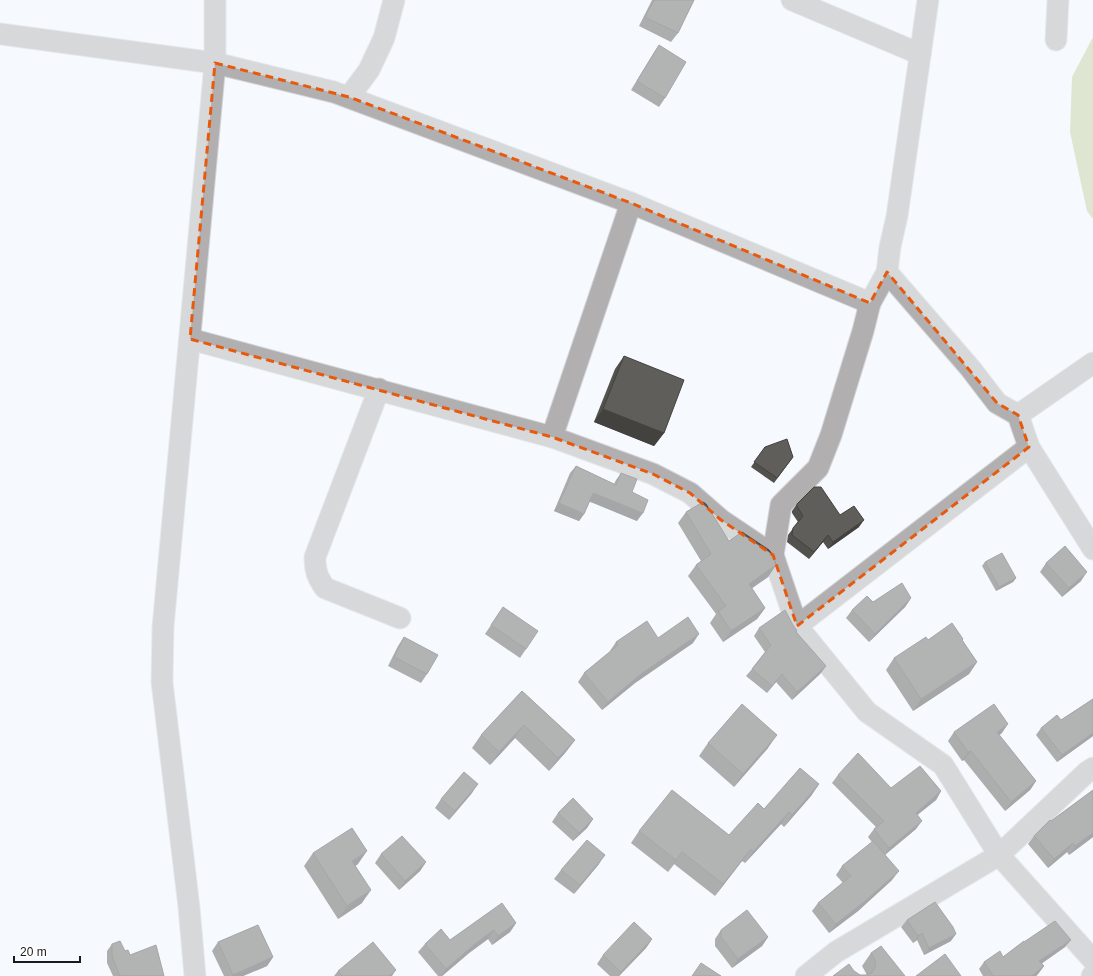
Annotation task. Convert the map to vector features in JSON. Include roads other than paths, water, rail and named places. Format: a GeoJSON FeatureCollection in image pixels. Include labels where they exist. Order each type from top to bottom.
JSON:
{"type":"FeatureCollection","features":[{"type":"Feature","properties":{"kind":"street"},"geometry":{"type":"LineString","coordinates":[[195,976],[162,682],[163,627],[215,63],[215,0]]}},
{"type":"Feature","properties":{"kind":"street"},"geometry":{"type":"LineString","coordinates":[[349,97],[369,70],[384,38],[394,0]]}},
{"type":"Feature","properties":{"kind":"street"},"geometry":{"type":"LineString","coordinates":[[792,0],[920,54]]}},
{"type":"Feature","properties":{"kind":"street"},"geometry":{"type":"LineString","coordinates":[[928,0],[897,216],[890,247],[887,272],[870,303],[832,435],[818,468],[780,505],[773,555],[797,626],[867,712],[943,765],[999,855],[1093,960]]}},
{"type":"Feature","properties":{"kind":"street"},"geometry":{"type":"LineString","coordinates":[[1056,40],[1058,0]]}},
{"type":"Feature","properties":{"kind":"street"},"geometry":{"type":"LineString","coordinates":[[0,34],[215,63],[334,92],[631,203],[870,303]]}},
{"type":"Feature","properties":{"kind":"street"},"geometry":{"type":"LineString","coordinates":[[552,437],[631,203]]}},
{"type":"Feature","properties":{"kind":"street"},"geometry":{"type":"LineString","coordinates":[[887,272],[971,369],[997,403],[1018,416],[1029,447],[1093,549]]}},
{"type":"Feature","properties":{"kind":"street"},"geometry":{"type":"LineString","coordinates":[[190,339],[552,437],[653,474],[690,493],[721,520],[773,555]]}},
{"type":"Feature","properties":{"kind":"street"},"geometry":{"type":"LineString","coordinates":[[1018,416],[1093,363]]}},
{"type":"Feature","properties":{"kind":"street"},"geometry":{"type":"LineString","coordinates":[[378,390],[315,557],[315,569],[325,588],[400,618]]}},
{"type":"Feature","properties":{"kind":"street"},"geometry":{"type":"LineString","coordinates":[[797,626],[1029,447]]}},
{"type":"Feature","properties":{"kind":"street"},"geometry":{"type":"LineString","coordinates":[[806,976],[841,958],[999,855],[1093,768]]}}]}
